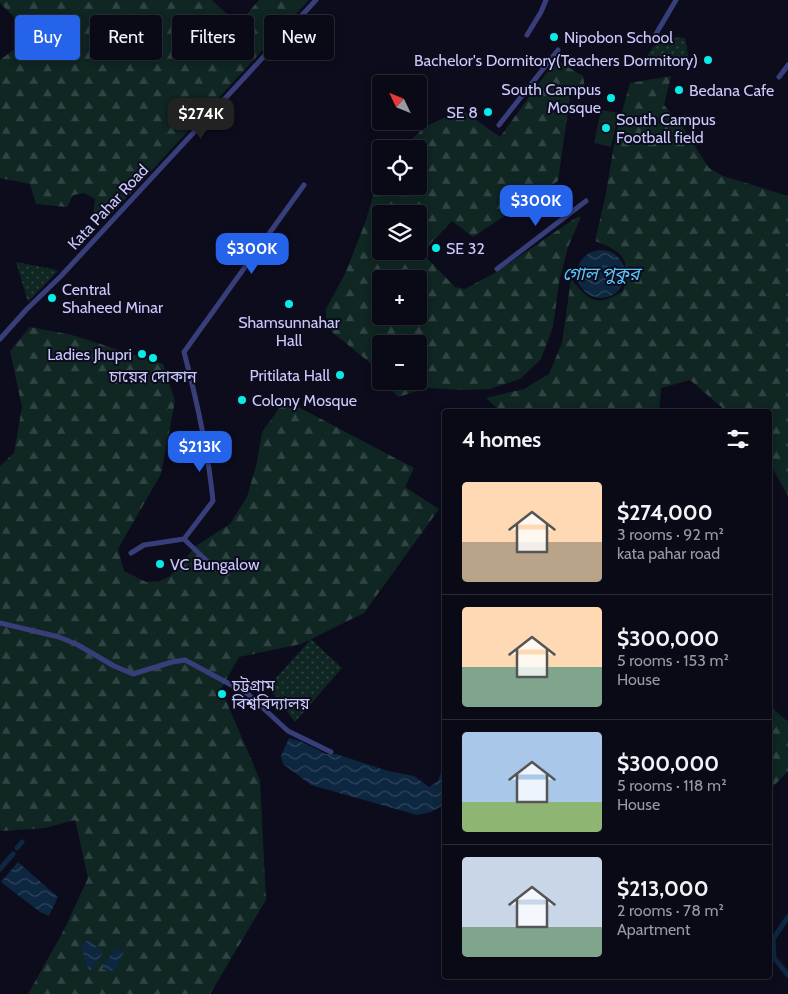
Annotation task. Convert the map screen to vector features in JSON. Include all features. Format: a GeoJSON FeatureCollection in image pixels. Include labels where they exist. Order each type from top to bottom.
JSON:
{"type":"FeatureCollection","features":[{"type":"Feature","properties":{"kind":"street","name":"Kata Pahar Road"},"geometry":{"type":"LineString","coordinates":[[0,339],[61,276],[316,0]]}},
{"type":"Feature","properties":{"kind":"street"},"geometry":{"type":"LineString","coordinates":[[527,34],[546,0]]}},
{"type":"Feature","properties":{"kind":"street"},"geometry":{"type":"LineString","coordinates":[[653,39],[676,0]]}},
{"type":"Feature","properties":{"kind":"street"},"geometry":{"type":"LineString","coordinates":[[499,125],[558,50]]}},
{"type":"Feature","properties":{"kind":"street"},"geometry":{"type":"LineString","coordinates":[[779,77],[788,65]]}},
{"type":"Feature","properties":{"kind":"street"},"geometry":{"type":"LineString","coordinates":[[131,552],[144,545],[184,539],[213,501],[204,436],[184,352],[304,186]]}},
{"type":"Feature","properties":{"kind":"street"},"geometry":{"type":"LineString","coordinates":[[497,269],[586,201]]}},
{"type":"Feature","properties":{"kind":"street"},"geometry":{"type":"LineString","coordinates":[[184,539],[212,565],[227,574]]}},
{"type":"Feature","properties":{"kind":"street"},"geometry":{"type":"LineString","coordinates":[[0,623],[59,637],[133,674],[185,660],[248,694],[288,731],[331,752]]}},
{"type":"Feature","properties":{"kind":"green space"},"geometry":{"type":"Polygon","coordinates":[[[0,0],[212,0],[228,15],[172,15],[172,60],[254,60],[105,221],[93,216],[95,199],[84,193],[73,195],[67,207],[36,204],[30,184],[0,178],[0,60],[15,49],[15,60],[80,60],[80,15],[15,15],[15,18],[0,3],[0,0]]]}},
{"type":"Feature","properties":{"kind":"green space"},"geometry":{"type":"Polygon","coordinates":[[[259,0],[309,0],[295,15],[264,15],[264,49],[254,60],[254,15],[246,15],[259,0]]]}},
{"type":"Feature","properties":{"kind":"green space"},"geometry":{"type":"Polygon","coordinates":[[[669,37],[685,38],[690,67],[671,59],[643,62],[653,47],[669,37]]]}},
{"type":"Feature","properties":{"kind":"green space"},"geometry":{"type":"Polygon","coordinates":[[[556,60],[583,76],[585,89],[570,97],[558,181],[473,237],[452,221],[427,248],[427,205],[372,205],[372,260],[427,260],[427,258],[455,287],[465,289],[498,271],[577,217],[581,217],[568,247],[559,282],[553,327],[541,359],[520,379],[490,389],[427,388],[427,335],[372,335],[372,366],[332,332],[326,317],[326,309],[345,274],[365,223],[373,195],[427,195],[427,140],[411,140],[422,130],[428,130],[428,125],[462,110],[500,137],[556,60]]]}},
{"type":"Feature","properties":{"kind":"green space"},"geometry":{"type":"Polygon","coordinates":[[[671,76],[664,105],[684,129],[709,168],[723,176],[788,196],[788,496],[772,468],[772,409],[724,409],[690,380],[661,388],[659,409],[498,409],[486,398],[524,389],[549,374],[562,343],[571,279],[583,293],[594,300],[607,299],[623,291],[626,271],[623,258],[613,249],[595,241],[605,198],[616,134],[630,83],[671,76]]]}},
{"type":"Feature","properties":{"kind":"green space","name":"South Campus Football field"},"geometry":{"type":"Polygon","coordinates":[[[601,110],[619,113],[611,147],[594,143],[601,110]]]}},
{"type":"Feature","properties":{"kind":"green space"},"geometry":{"type":"Polygon","coordinates":[[[16,262],[53,269],[58,271],[28,302],[16,262]]]}},
{"type":"Feature","properties":{"kind":"green space"},"geometry":{"type":"Polygon","coordinates":[[[30,327],[72,335],[163,364],[175,401],[161,474],[118,549],[124,571],[146,582],[159,581],[169,577],[196,546],[230,524],[247,497],[257,462],[262,432],[285,400],[414,468],[405,487],[439,509],[364,613],[301,644],[239,657],[221,689],[260,780],[266,900],[210,994],[28,994],[65,928],[88,878],[75,820],[45,828],[0,830],[0,466],[14,453],[22,407],[10,351],[30,327]]]}},
{"type":"Feature","properties":{"kind":"green space"},"geometry":{"type":"Polygon","coordinates":[[[392,390],[421,390],[398,397],[392,390]]]}},
{"type":"Feature","properties":{"kind":"green space"},"geometry":{"type":"Polygon","coordinates":[[[311,639],[342,668],[295,722],[268,687],[311,639]]]}},
{"type":"Feature","properties":{"kind":"green space"},"geometry":{"type":"Polygon","coordinates":[[[772,708],[788,722],[788,771],[772,788],[772,708]]]}},
{"type":"Feature","properties":{"kind":"water","name":"গোল পুকুর"},"geometry":{"type":"Polygon","coordinates":[[[601,250],[610,252],[618,257],[623,265],[625,274],[623,283],[618,291],[610,296],[601,298],[592,296],[584,291],[579,283],[577,274],[579,265],[584,257],[592,252],[601,250]]]}},
{"type":"Feature","properties":{"kind":"water"},"geometry":{"type":"Polygon","coordinates":[[[289,738],[326,754],[336,754],[388,771],[414,776],[429,787],[438,781],[442,769],[442,806],[431,812],[417,815],[311,785],[283,764],[281,756],[289,738]]]}},
{"type":"Feature","properties":{"kind":"water"},"geometry":{"type":"Polygon","coordinates":[[[18,862],[58,897],[49,916],[40,912],[1,882],[18,862]]]}},
{"type":"Feature","properties":{"kind":"water"},"geometry":{"type":"Polygon","coordinates":[[[89,939],[103,953],[89,972],[81,947],[89,939]]]}},
{"type":"Feature","properties":{"kind":"water"},"geometry":{"type":"Polygon","coordinates":[[[116,948],[124,953],[118,967],[106,971],[101,968],[116,948]]]}},
{"type":"Feature","properties":{"kind":"waterway"},"geometry":{"type":"LineString","coordinates":[[17,848],[22,842]]}},
{"type":"Feature","properties":{"kind":"waterway"},"geometry":{"type":"LineString","coordinates":[[0,869],[13,854]]}},
{"type":"Feature","properties":{"kind":"waterway"},"geometry":{"type":"LineString","coordinates":[[788,917],[773,939],[774,958],[788,975]]}},
{"type":"Feature","properties":{"kind":"place","name":"Nipobon School"},"geometry":{"type":"Point","coordinates":[554,37]}},
{"type":"Feature","properties":{"kind":"place","name":"Bachelor's Dormitory(Teachers Dormitory)"},"geometry":{"type":"Point","coordinates":[708,60]}},
{"type":"Feature","properties":{"kind":"place","name":"Bedana Cafe"},"geometry":{"type":"Point","coordinates":[679,90]}},
{"type":"Feature","properties":{"kind":"place","name":"South Campus Mosque"},"geometry":{"type":"Point","coordinates":[611,98]}},
{"type":"Feature","properties":{"kind":"place","name":"SE 8"},"geometry":{"type":"Point","coordinates":[488,112]}},
{"type":"Feature","properties":{"kind":"place","name":"South Campus Football field"},"geometry":{"type":"Point","coordinates":[606,128]}},
{"type":"Feature","properties":{"kind":"place","name":"SE 32"},"geometry":{"type":"Point","coordinates":[436,248]}},
{"type":"Feature","properties":{"kind":"place","name":"Central Shaheed Minar"},"geometry":{"type":"Point","coordinates":[52,298]}},
{"type":"Feature","properties":{"kind":"place","name":"Shamsunnahar Hall"},"geometry":{"type":"Point","coordinates":[289,304]}},
{"type":"Feature","properties":{"kind":"place","name":"Ladies Jhupri"},"geometry":{"type":"Point","coordinates":[142,354]}},
{"type":"Feature","properties":{"kind":"place","name":"চায়ের দোকান"},"geometry":{"type":"Point","coordinates":[153,358]}},
{"type":"Feature","properties":{"kind":"place","name":"Pritilata Hall"},"geometry":{"type":"Point","coordinates":[340,375]}},
{"type":"Feature","properties":{"kind":"place","name":"Colony Mosque"},"geometry":{"type":"Point","coordinates":[242,400]}},
{"type":"Feature","properties":{"kind":"place","name":"VC Bungalow"},"geometry":{"type":"Point","coordinates":[160,564]}},
{"type":"Feature","properties":{"kind":"place","name":"চট্টগ্রাম বিশ্ববিদ্যালয়"},"geometry":{"type":"Point","coordinates":[222,694]}}]}
